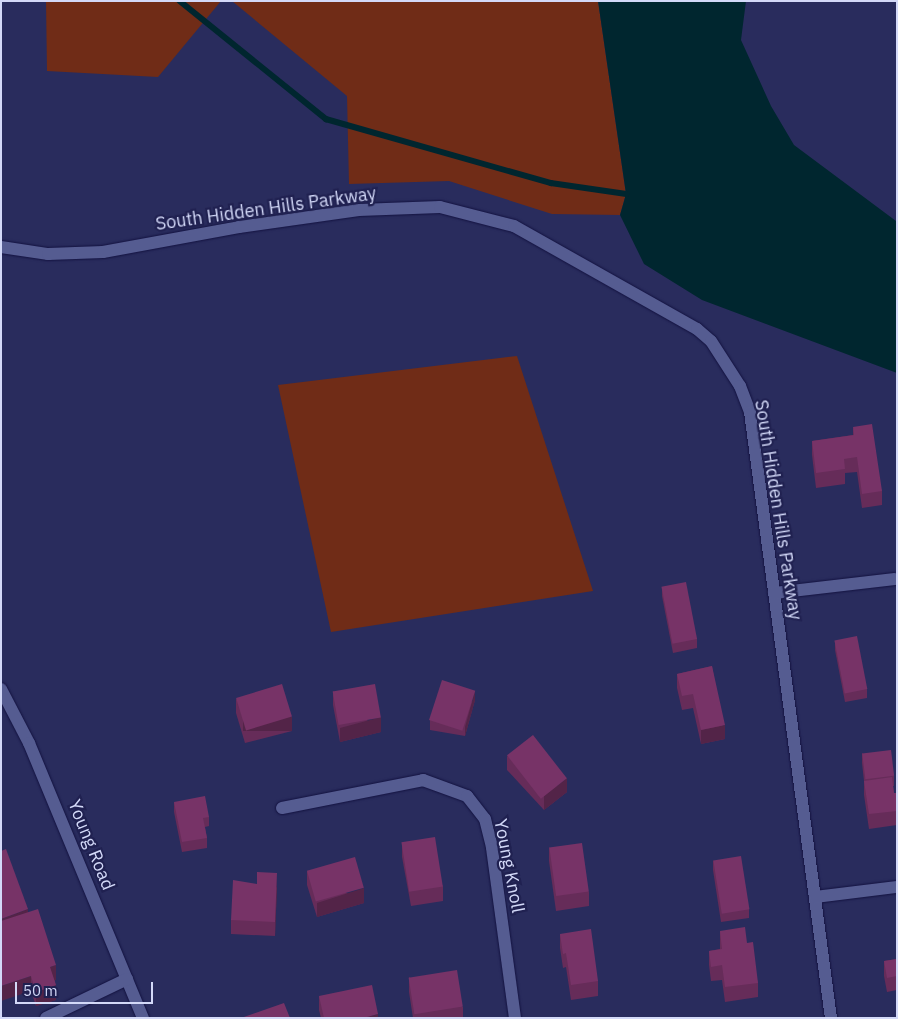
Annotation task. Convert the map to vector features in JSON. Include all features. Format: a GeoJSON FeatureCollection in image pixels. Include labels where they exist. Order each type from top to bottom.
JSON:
{"type":"FeatureCollection","features":[{"type":"Feature","properties":{"kind":"street","name":"South Hidden Hills Parkway"},"geometry":{"type":"LineString","coordinates":[[1,247],[48,254],[103,252],[239,227],[359,210],[440,207],[514,226],[697,329],[711,341],[740,386],[750,412],[831,1018]]}},
{"type":"Feature","properties":{"kind":"street"},"geometry":{"type":"LineString","coordinates":[[774,593],[895,579]]}},
{"type":"Feature","properties":{"kind":"street","name":"Young Road"},"geometry":{"type":"LineString","coordinates":[[1,689],[29,743],[143,1018]]}},
{"type":"Feature","properties":{"kind":"street","name":"Young Knoll"},"geometry":{"type":"LineString","coordinates":[[282,808],[423,780],[466,796],[485,820],[492,848],[515,1018]]}},
{"type":"Feature","properties":{"kind":"street"},"geometry":{"type":"LineString","coordinates":[[815,897],[897,887]]}},
{"type":"Feature","properties":{"kind":"street"},"geometry":{"type":"LineString","coordinates":[[46,1018],[127,980]]}},
{"type":"Feature","properties":{"kind":"shaded area"},"geometry":{"type":"Polygon","coordinates":[[[46,1],[221,1],[158,77],[47,71],[46,1]]]}},
{"type":"Feature","properties":{"kind":"shaded area"},"geometry":{"type":"Polygon","coordinates":[[[232,1],[598,1],[626,194],[620,215],[552,214],[449,181],[349,184],[347,96],[232,1]]]}},
{"type":"Feature","properties":{"kind":"shaded area"},"geometry":{"type":"Polygon","coordinates":[[[517,356],[593,591],[331,632],[278,385],[517,356]]]}},
{"type":"Feature","properties":{"kind":"water"},"geometry":{"type":"Polygon","coordinates":[[[598,1],[746,1],[741,40],[771,106],[794,145],[896,221],[897,373],[702,300],[644,264],[620,215],[626,194],[598,1]]]}},
{"type":"Feature","properties":{"kind":"building"},"geometry":{"type":"Polygon","coordinates":[[[872,424],[882,491],[862,494],[857,457],[844,459],[845,469],[816,473],[812,441],[854,435],[853,427],[872,424]]]}},
{"type":"Feature","properties":{"kind":"building"},"geometry":{"type":"Polygon","coordinates":[[[686,582],[697,639],[673,644],[661,587],[686,582]]]}},
{"type":"Feature","properties":{"kind":"building"},"geometry":{"type":"Polygon","coordinates":[[[857,636],[867,689],[845,693],[834,640],[857,636]]]}},
{"type":"Feature","properties":{"kind":"building"},"geometry":{"type":"Polygon","coordinates":[[[712,666],[725,725],[701,730],[693,694],[682,696],[677,674],[712,666]]]}},
{"type":"Feature","properties":{"kind":"building"},"geometry":{"type":"Polygon","coordinates":[[[442,680],[475,691],[462,731],[429,720],[442,680]]]}},
{"type":"Feature","properties":{"kind":"building"},"geometry":{"type":"Polygon","coordinates":[[[282,684],[292,717],[246,731],[236,698],[282,684]]]}},
{"type":"Feature","properties":{"kind":"building"},"geometry":{"type":"Polygon","coordinates":[[[375,684],[381,717],[339,725],[333,691],[375,684]]]}},
{"type":"Feature","properties":{"kind":"building"},"geometry":{"type":"Polygon","coordinates":[[[533,735],[567,778],[541,799],[507,755],[533,735]]]}},
{"type":"Feature","properties":{"kind":"building"},"geometry":{"type":"Polygon","coordinates":[[[891,750],[894,776],[865,779],[862,754],[891,750]]]}},
{"type":"Feature","properties":{"kind":"building"},"geometry":{"type":"Polygon","coordinates":[[[892,777],[894,793],[897,793],[897,811],[869,814],[864,781],[892,777]]]}},
{"type":"Feature","properties":{"kind":"building"},"geometry":{"type":"Polygon","coordinates":[[[205,796],[209,817],[203,818],[207,838],[182,842],[174,802],[205,796]]]}},
{"type":"Feature","properties":{"kind":"building"},"geometry":{"type":"Polygon","coordinates":[[[435,837],[443,886],[409,892],[401,842],[435,837]]]}},
{"type":"Feature","properties":{"kind":"building"},"geometry":{"type":"Polygon","coordinates":[[[582,843],[589,892],[556,896],[549,848],[582,843]]]}},
{"type":"Feature","properties":{"kind":"building"},"geometry":{"type":"Polygon","coordinates":[[[6,849],[28,909],[1,919],[1,851],[6,849]]]}},
{"type":"Feature","properties":{"kind":"building"},"geometry":{"type":"Polygon","coordinates":[[[741,856],[749,909],[722,914],[713,860],[741,856]]]}},
{"type":"Feature","properties":{"kind":"building"},"geometry":{"type":"Polygon","coordinates":[[[355,857],[364,888],[316,902],[307,871],[355,857]]]}},
{"type":"Feature","properties":{"kind":"building"},"geometry":{"type":"Polygon","coordinates":[[[257,872],[277,873],[275,922],[231,920],[233,880],[257,884],[257,872]]]}},
{"type":"Feature","properties":{"kind":"building"},"geometry":{"type":"Polygon","coordinates":[[[38,909],[56,965],[50,967],[56,985],[36,992],[31,976],[1,986],[1,921],[38,909]]]}},
{"type":"Feature","properties":{"kind":"building"},"geometry":{"type":"Polygon","coordinates":[[[745,927],[747,943],[753,942],[758,983],[725,987],[722,965],[711,967],[709,951],[722,949],[720,931],[745,927]]]}},
{"type":"Feature","properties":{"kind":"building"},"geometry":{"type":"Polygon","coordinates":[[[591,929],[598,981],[571,985],[566,953],[563,954],[560,934],[591,929]]]}},
{"type":"Feature","properties":{"kind":"building"},"geometry":{"type":"Polygon","coordinates":[[[897,959],[897,976],[887,978],[884,961],[897,959]]]}},
{"type":"Feature","properties":{"kind":"building"},"geometry":{"type":"Polygon","coordinates":[[[457,970],[463,1007],[414,1014],[409,978],[457,970]]]}},
{"type":"Feature","properties":{"kind":"building"},"geometry":{"type":"Polygon","coordinates":[[[372,985],[378,1014],[363,1018],[324,1018],[319,996],[372,985]]]}},
{"type":"Feature","properties":{"kind":"building"},"geometry":{"type":"Polygon","coordinates":[[[284,1003],[290,1018],[241,1018],[284,1003]]]}},
{"type":"Feature","properties":{"kind":"waterway"},"geometry":{"type":"LineString","coordinates":[[180,1],[326,119],[551,183],[626,194]]}}]}
